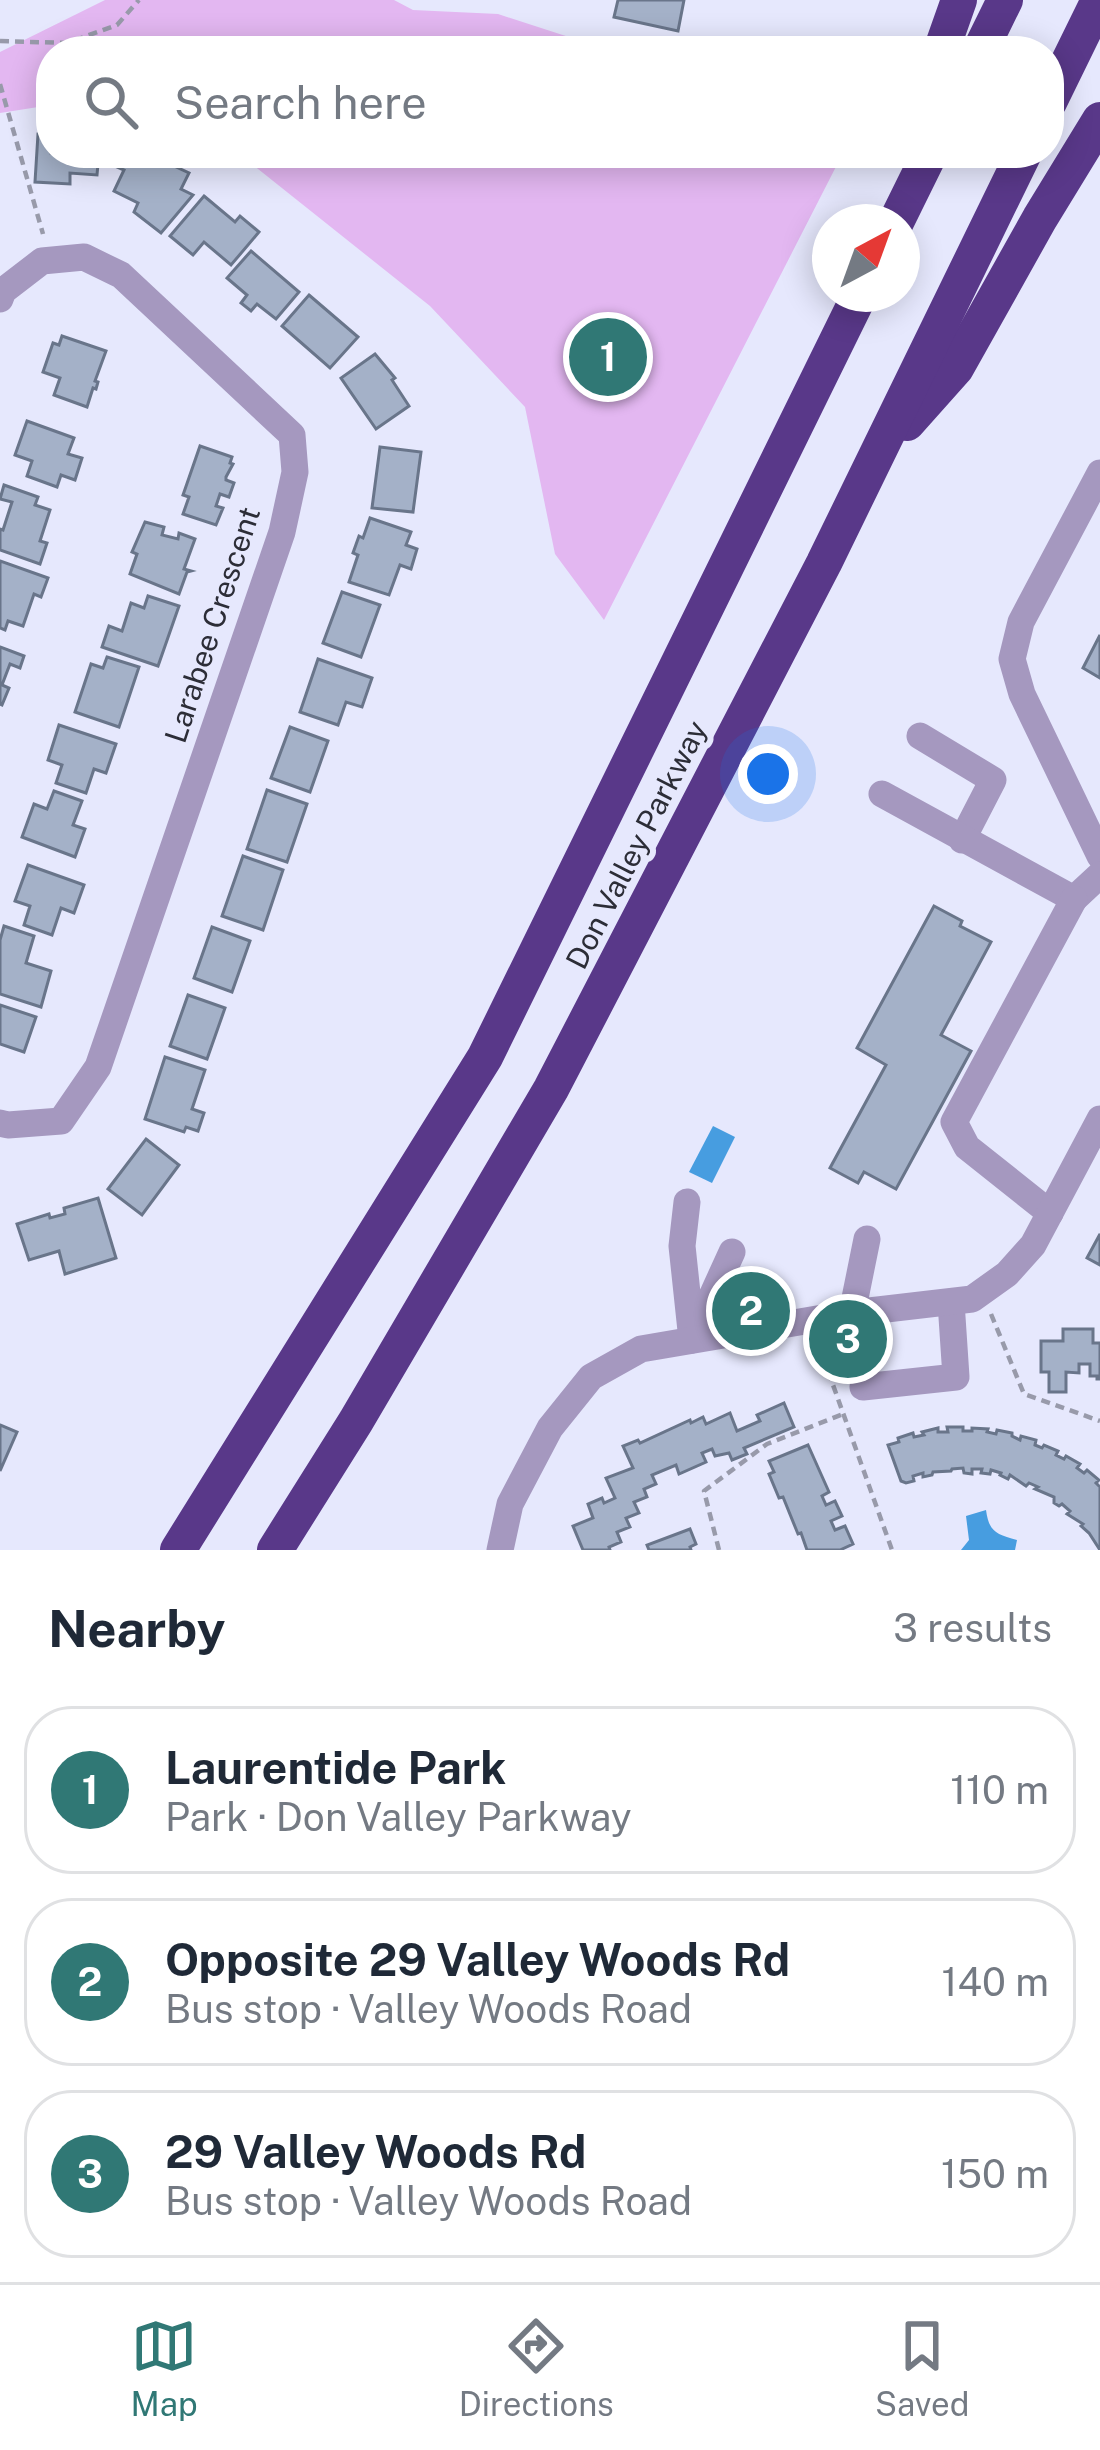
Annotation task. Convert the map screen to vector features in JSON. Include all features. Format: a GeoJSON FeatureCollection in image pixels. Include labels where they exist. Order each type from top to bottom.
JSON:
{"type":"FeatureCollection","features":[{"type":"Feature","properties":{"kind":"highway"},"geometry":{"type":"LineString","coordinates":[[946,36],[959,0]]}},
{"type":"Feature","properties":{"kind":"highway"},"geometry":{"type":"LineString","coordinates":[[987,36],[1005,0]]}},
{"type":"Feature","properties":{"kind":"highway"},"geometry":{"type":"LineString","coordinates":[[1064,71],[1099,0]]}},
{"type":"Feature","properties":{"kind":"highway"},"geometry":{"type":"LineString","coordinates":[[876,457],[956,368],[1100,120]]}},
{"type":"Feature","properties":{"kind":"highway"},"geometry":{"type":"LineString","coordinates":[[898,204],[907,168]]}},
{"type":"Feature","properties":{"kind":"highway"},"geometry":{"type":"LineString","coordinates":[[903,204],[922,168]]}},
{"type":"Feature","properties":{"kind":"highway","name":"Don Valley Parkway"},"geometry":{"type":"LineString","coordinates":[[275,1550],[551,1089],[876,457],[1017,168]]}},
{"type":"Feature","properties":{"kind":"highway","name":"Don Valley Parkway"},"geometry":{"type":"LineString","coordinates":[[178,1550],[485,1057],[851,312]]}},
{"type":"Feature","properties":{"kind":"street","name":"Larabee Crescent"},"geometry":{"type":"LineString","coordinates":[[0,1123],[61,1121],[98,1066],[282,532],[295,472],[292,435],[121,275],[84,256],[51,260]]}},
{"type":"Feature","properties":{"kind":"street"},"geometry":{"type":"LineString","coordinates":[[0,299],[3,291],[42,261],[51,260]]}},
{"type":"Feature","properties":{"kind":"street"},"geometry":{"type":"LineString","coordinates":[[1100,473],[1021,622],[1012,659],[1022,694],[1100,856]]}},
{"type":"Feature","properties":{"kind":"street"},"geometry":{"type":"LineString","coordinates":[[920,736],[993,780],[962,840]]}},
{"type":"Feature","properties":{"kind":"street"},"geometry":{"type":"LineString","coordinates":[[882,794],[1074,899]]}},
{"type":"Feature","properties":{"kind":"street"},"geometry":{"type":"LineString","coordinates":[[1050,1213],[967,1147],[954,1122],[1074,899],[1100,875]]}},
{"type":"Feature","properties":{"kind":"street"},"geometry":{"type":"LineString","coordinates":[[500,1550],[510,1504],[550,1428],[591,1377],[640,1348],[852,1313],[972,1299],[1007,1274],[1033,1245],[1100,1119]]}},
{"type":"Feature","properties":{"kind":"street"},"geometry":{"type":"LineString","coordinates":[[687,1202],[682,1246],[692,1340]]}},
{"type":"Feature","properties":{"kind":"street"},"geometry":{"type":"LineString","coordinates":[[852,1313],[867,1239]]}},
{"type":"Feature","properties":{"kind":"street"},"geometry":{"type":"LineString","coordinates":[[692,1340],[732,1252]]}},
{"type":"Feature","properties":{"kind":"street"},"geometry":{"type":"LineString","coordinates":[[863,1388],[956,1377],[950,1302]]}},
{"type":"Feature","properties":{"kind":"path"},"geometry":{"type":"LineString","coordinates":[[86,36],[117,25],[140,0]]}},
{"type":"Feature","properties":{"kind":"path"},"geometry":{"type":"LineString","coordinates":[[0,41],[36,42]]}},
{"type":"Feature","properties":{"kind":"path"},"geometry":{"type":"LineString","coordinates":[[0,84],[51,260]]}},
{"type":"Feature","properties":{"kind":"path"},"geometry":{"type":"LineString","coordinates":[[980,1293],[1024,1394],[1100,1421]]}},
{"type":"Feature","properties":{"kind":"path"},"geometry":{"type":"LineString","coordinates":[[812,1320],[891,1549]]}},
{"type":"Feature","properties":{"kind":"path"},"geometry":{"type":"LineString","coordinates":[[719,1550],[704,1492],[767,1444],[843,1414]]}},
{"type":"Feature","properties":{"kind":"shaded area"},"geometry":{"type":"Polygon","coordinates":[[[105,0],[394,0],[413,10],[498,14],[566,36],[36,36],[36,107],[0,113],[0,52],[105,0]]]}},
{"type":"Feature","properties":{"kind":"shaded area"},"geometry":{"type":"Polygon","coordinates":[[[257,168],[835,168],[817,204],[812,204],[812,214],[604,620],[555,554],[525,407],[430,306],[257,168]]]}},
{"type":"Feature","properties":{"kind":"water"},"geometry":{"type":"Polygon","coordinates":[[[713,1126],[735,1137],[712,1183],[689,1172],[713,1126]]]}},
{"type":"Feature","properties":{"kind":"water"},"geometry":{"type":"Polygon","coordinates":[[[986,1510],[995,1531],[1017,1540],[1015,1550],[961,1550],[969,1540],[966,1516],[986,1510]]]}},
{"type":"Feature","properties":{"kind":"building"},"geometry":{"type":"Polygon","coordinates":[[[618,0],[684,0],[678,31],[614,17],[618,0]]]}},
{"type":"Feature","properties":{"kind":"building"},"geometry":{"type":"Polygon","coordinates":[[[36,166],[98,168],[97,175],[70,173],[70,184],[35,182],[36,166]]]}},
{"type":"Feature","properties":{"kind":"building"},"geometry":{"type":"Polygon","coordinates":[[[119,168],[178,168],[189,173],[181,189],[193,195],[161,233],[134,212],[138,203],[114,191],[124,170],[119,168]]]}},
{"type":"Feature","properties":{"kind":"building"},"geometry":{"type":"Polygon","coordinates":[[[204,196],[235,222],[240,216],[259,232],[231,265],[204,242],[193,255],[170,236],[204,196]]]}},
{"type":"Feature","properties":{"kind":"building"},"geometry":{"type":"Polygon","coordinates":[[[251,251],[299,292],[276,319],[257,304],[251,311],[241,303],[247,295],[227,278],[251,251]]]}},
{"type":"Feature","properties":{"kind":"building"},"geometry":{"type":"Polygon","coordinates":[[[309,295],[358,337],[330,368],[282,326],[309,295]]]}},
{"type":"Feature","properties":{"kind":"building"},"geometry":{"type":"Polygon","coordinates":[[[62,336],[106,351],[87,407],[54,395],[60,378],[43,372],[53,343],[59,345],[62,336]]]}},
{"type":"Feature","properties":{"kind":"building"},"geometry":{"type":"Polygon","coordinates":[[[375,354],[395,378],[409,406],[376,429],[341,378],[375,354]]]}},
{"type":"Feature","properties":{"kind":"building"},"geometry":{"type":"Polygon","coordinates":[[[27,421],[74,438],[68,454],[82,458],[75,480],[61,475],[57,487],[27,476],[32,461],[15,455],[27,421]]]}},
{"type":"Feature","properties":{"kind":"building"},"geometry":{"type":"Polygon","coordinates":[[[200,446],[232,457],[226,480],[234,483],[229,497],[220,494],[216,506],[223,508],[216,525],[183,514],[189,497],[183,495],[200,446]]]}},
{"type":"Feature","properties":{"kind":"building"},"geometry":{"type":"Polygon","coordinates":[[[380,447],[421,452],[413,512],[372,508],[380,447]]]}},
{"type":"Feature","properties":{"kind":"building"},"geometry":{"type":"Polygon","coordinates":[[[4,485],[38,497],[35,505],[50,510],[40,541],[47,543],[40,564],[0,550],[0,529],[12,502],[0,499],[4,485]]]}},
{"type":"Feature","properties":{"kind":"building"},"geometry":{"type":"Polygon","coordinates":[[[370,518],[411,532],[406,545],[417,549],[411,569],[400,565],[389,595],[349,582],[358,555],[353,553],[370,518]]]}},
{"type":"Feature","properties":{"kind":"building"},"geometry":{"type":"Polygon","coordinates":[[[145,522],[164,527],[162,535],[178,539],[179,533],[195,539],[184,569],[191,571],[179,594],[130,574],[137,554],[132,552],[145,522]]]}},
{"type":"Feature","properties":{"kind":"building"},"geometry":{"type":"Polygon","coordinates":[[[0,561],[48,578],[41,597],[34,594],[23,626],[8,621],[5,630],[0,628],[0,561]]]}},
{"type":"Feature","properties":{"kind":"building"},"geometry":{"type":"Polygon","coordinates":[[[342,592],[380,605],[361,657],[323,643],[342,592]]]}},
{"type":"Feature","properties":{"kind":"building"},"geometry":{"type":"Polygon","coordinates":[[[148,596],[179,606],[158,666],[102,647],[109,626],[122,631],[131,603],[144,608],[148,596]]]}},
{"type":"Feature","properties":{"kind":"building"},"geometry":{"type":"Polygon","coordinates":[[[1100,635],[1100,678],[1083,668],[1100,635]]]}},
{"type":"Feature","properties":{"kind":"building"},"geometry":{"type":"Polygon","coordinates":[[[0,647],[24,656],[20,668],[10,664],[2,685],[9,688],[2,705],[0,704],[0,647]]]}},
{"type":"Feature","properties":{"kind":"building"},"geometry":{"type":"Polygon","coordinates":[[[107,657],[139,667],[119,727],[75,712],[91,664],[103,668],[107,657]]]}},
{"type":"Feature","properties":{"kind":"building"},"geometry":{"type":"Polygon","coordinates":[[[318,659],[372,678],[362,707],[346,702],[338,725],[300,712],[318,659]]]}},
{"type":"Feature","properties":{"kind":"building"},"geometry":{"type":"Polygon","coordinates":[[[59,725],[116,744],[106,773],[94,769],[86,793],[56,783],[62,765],[48,760],[59,725]]]}},
{"type":"Feature","properties":{"kind":"building"},"geometry":{"type":"Polygon","coordinates":[[[290,727],[328,741],[310,792],[271,778],[290,727]]]}},
{"type":"Feature","properties":{"kind":"building"},"geometry":{"type":"Polygon","coordinates":[[[267,790],[307,804],[287,862],[247,849],[267,790]]]}},
{"type":"Feature","properties":{"kind":"building"},"geometry":{"type":"Polygon","coordinates":[[[54,791],[82,801],[73,825],[85,829],[75,857],[22,837],[34,804],[47,809],[54,791]]]}},
{"type":"Feature","properties":{"kind":"building"},"geometry":{"type":"Polygon","coordinates":[[[243,856],[283,870],[263,930],[222,916],[243,856]]]}},
{"type":"Feature","properties":{"kind":"building"},"geometry":{"type":"Polygon","coordinates":[[[28,865],[84,885],[74,913],[61,908],[52,935],[24,925],[30,906],[15,901],[28,865]]]}},
{"type":"Feature","properties":{"kind":"building"},"geometry":{"type":"Polygon","coordinates":[[[934,906],[991,942],[941,1035],[971,1051],[896,1189],[864,1172],[858,1183],[830,1168],[886,1065],[857,1048],[934,906]]]}},
{"type":"Feature","properties":{"kind":"building"},"geometry":{"type":"Polygon","coordinates":[[[4,926],[34,936],[26,963],[51,971],[41,1007],[0,994],[4,926]]]}},
{"type":"Feature","properties":{"kind":"building"},"geometry":{"type":"Polygon","coordinates":[[[212,927],[250,941],[232,992],[194,978],[212,927]]]}},
{"type":"Feature","properties":{"kind":"building"},"geometry":{"type":"Polygon","coordinates":[[[188,995],[225,1008],[207,1059],[170,1046],[188,995]]]}},
{"type":"Feature","properties":{"kind":"building"},"geometry":{"type":"Polygon","coordinates":[[[0,1005],[36,1017],[24,1052],[0,1044],[0,1005]]]}},
{"type":"Feature","properties":{"kind":"building"},"geometry":{"type":"Polygon","coordinates":[[[165,1057],[205,1070],[192,1109],[204,1113],[198,1131],[186,1127],[184,1132],[145,1119],[165,1057]]]}},
{"type":"Feature","properties":{"kind":"building"},"geometry":{"type":"Polygon","coordinates":[[[146,1139],[179,1165],[142,1215],[108,1189],[146,1139]]]}},
{"type":"Feature","properties":{"kind":"building"},"geometry":{"type":"Polygon","coordinates":[[[98,1198],[116,1258],[65,1274],[59,1251],[29,1260],[17,1224],[65,1214],[64,1208],[98,1198]]]}},
{"type":"Feature","properties":{"kind":"building"},"geometry":{"type":"Polygon","coordinates":[[[1100,1234],[1100,1265],[1087,1258],[1100,1234]]]}},
{"type":"Feature","properties":{"kind":"building"},"geometry":{"type":"Polygon","coordinates":[[[1063,1329],[1093,1329],[1093,1343],[1100,1343],[1100,1379],[1090,1376],[1090,1364],[1079,1364],[1079,1373],[1066,1372],[1066,1392],[1049,1392],[1049,1372],[1041,1372],[1041,1341],[1063,1341],[1063,1329]]]}},
{"type":"Feature","properties":{"kind":"building"},"geometry":{"type":"Polygon","coordinates":[[[784,1403],[794,1427],[744,1448],[747,1454],[732,1460],[729,1453],[715,1456],[712,1449],[702,1453],[706,1462],[679,1474],[676,1465],[652,1475],[656,1484],[644,1489],[647,1497],[634,1502],[639,1513],[626,1518],[630,1527],[617,1532],[621,1542],[610,1550],[583,1550],[573,1526],[593,1518],[588,1504],[615,1498],[606,1478],[633,1468],[623,1446],[690,1420],[703,1417],[706,1424],[730,1413],[737,1431],[784,1403]]]}},
{"type":"Feature","properties":{"kind":"building"},"geometry":{"type":"Polygon","coordinates":[[[0,1425],[17,1432],[0,1471],[0,1425]]]}},
{"type":"Feature","properties":{"kind":"building"},"geometry":{"type":"Polygon","coordinates":[[[947,1427],[1012,1433],[1080,1464],[1077,1468],[1099,1480],[1100,1550],[1083,1524],[1067,1514],[1070,1511],[1062,1504],[1054,1503],[1054,1497],[1010,1475],[1008,1479],[991,1470],[981,1473],[982,1469],[964,1473],[963,1468],[901,1481],[888,1445],[913,1433],[914,1437],[924,1435],[922,1432],[938,1428],[938,1432],[948,1432],[947,1427]]]}},
{"type":"Feature","properties":{"kind":"building"},"geometry":{"type":"Polygon","coordinates":[[[808,1445],[829,1492],[822,1496],[826,1505],[835,1501],[842,1516],[831,1521],[835,1530],[845,1526],[853,1544],[840,1550],[807,1550],[769,1474],[774,1472],[769,1461],[808,1445]]]}},
{"type":"Feature","properties":{"kind":"building"},"geometry":{"type":"Polygon","coordinates":[[[690,1529],[696,1544],[691,1550],[649,1550],[647,1545],[690,1529]]]}},
{"type":"Feature","properties":{"kind":"place","name":"Laurentide Park"},"geometry":{"type":"Point","coordinates":[608,357]}},
{"type":"Feature","properties":{"kind":"place","name":"Opposite 29 Valley Woods Rd"},"geometry":{"type":"Point","coordinates":[751,1311]}},
{"type":"Feature","properties":{"kind":"place","name":"29 Valley Woods Rd"},"geometry":{"type":"Point","coordinates":[848,1339]}}]}
